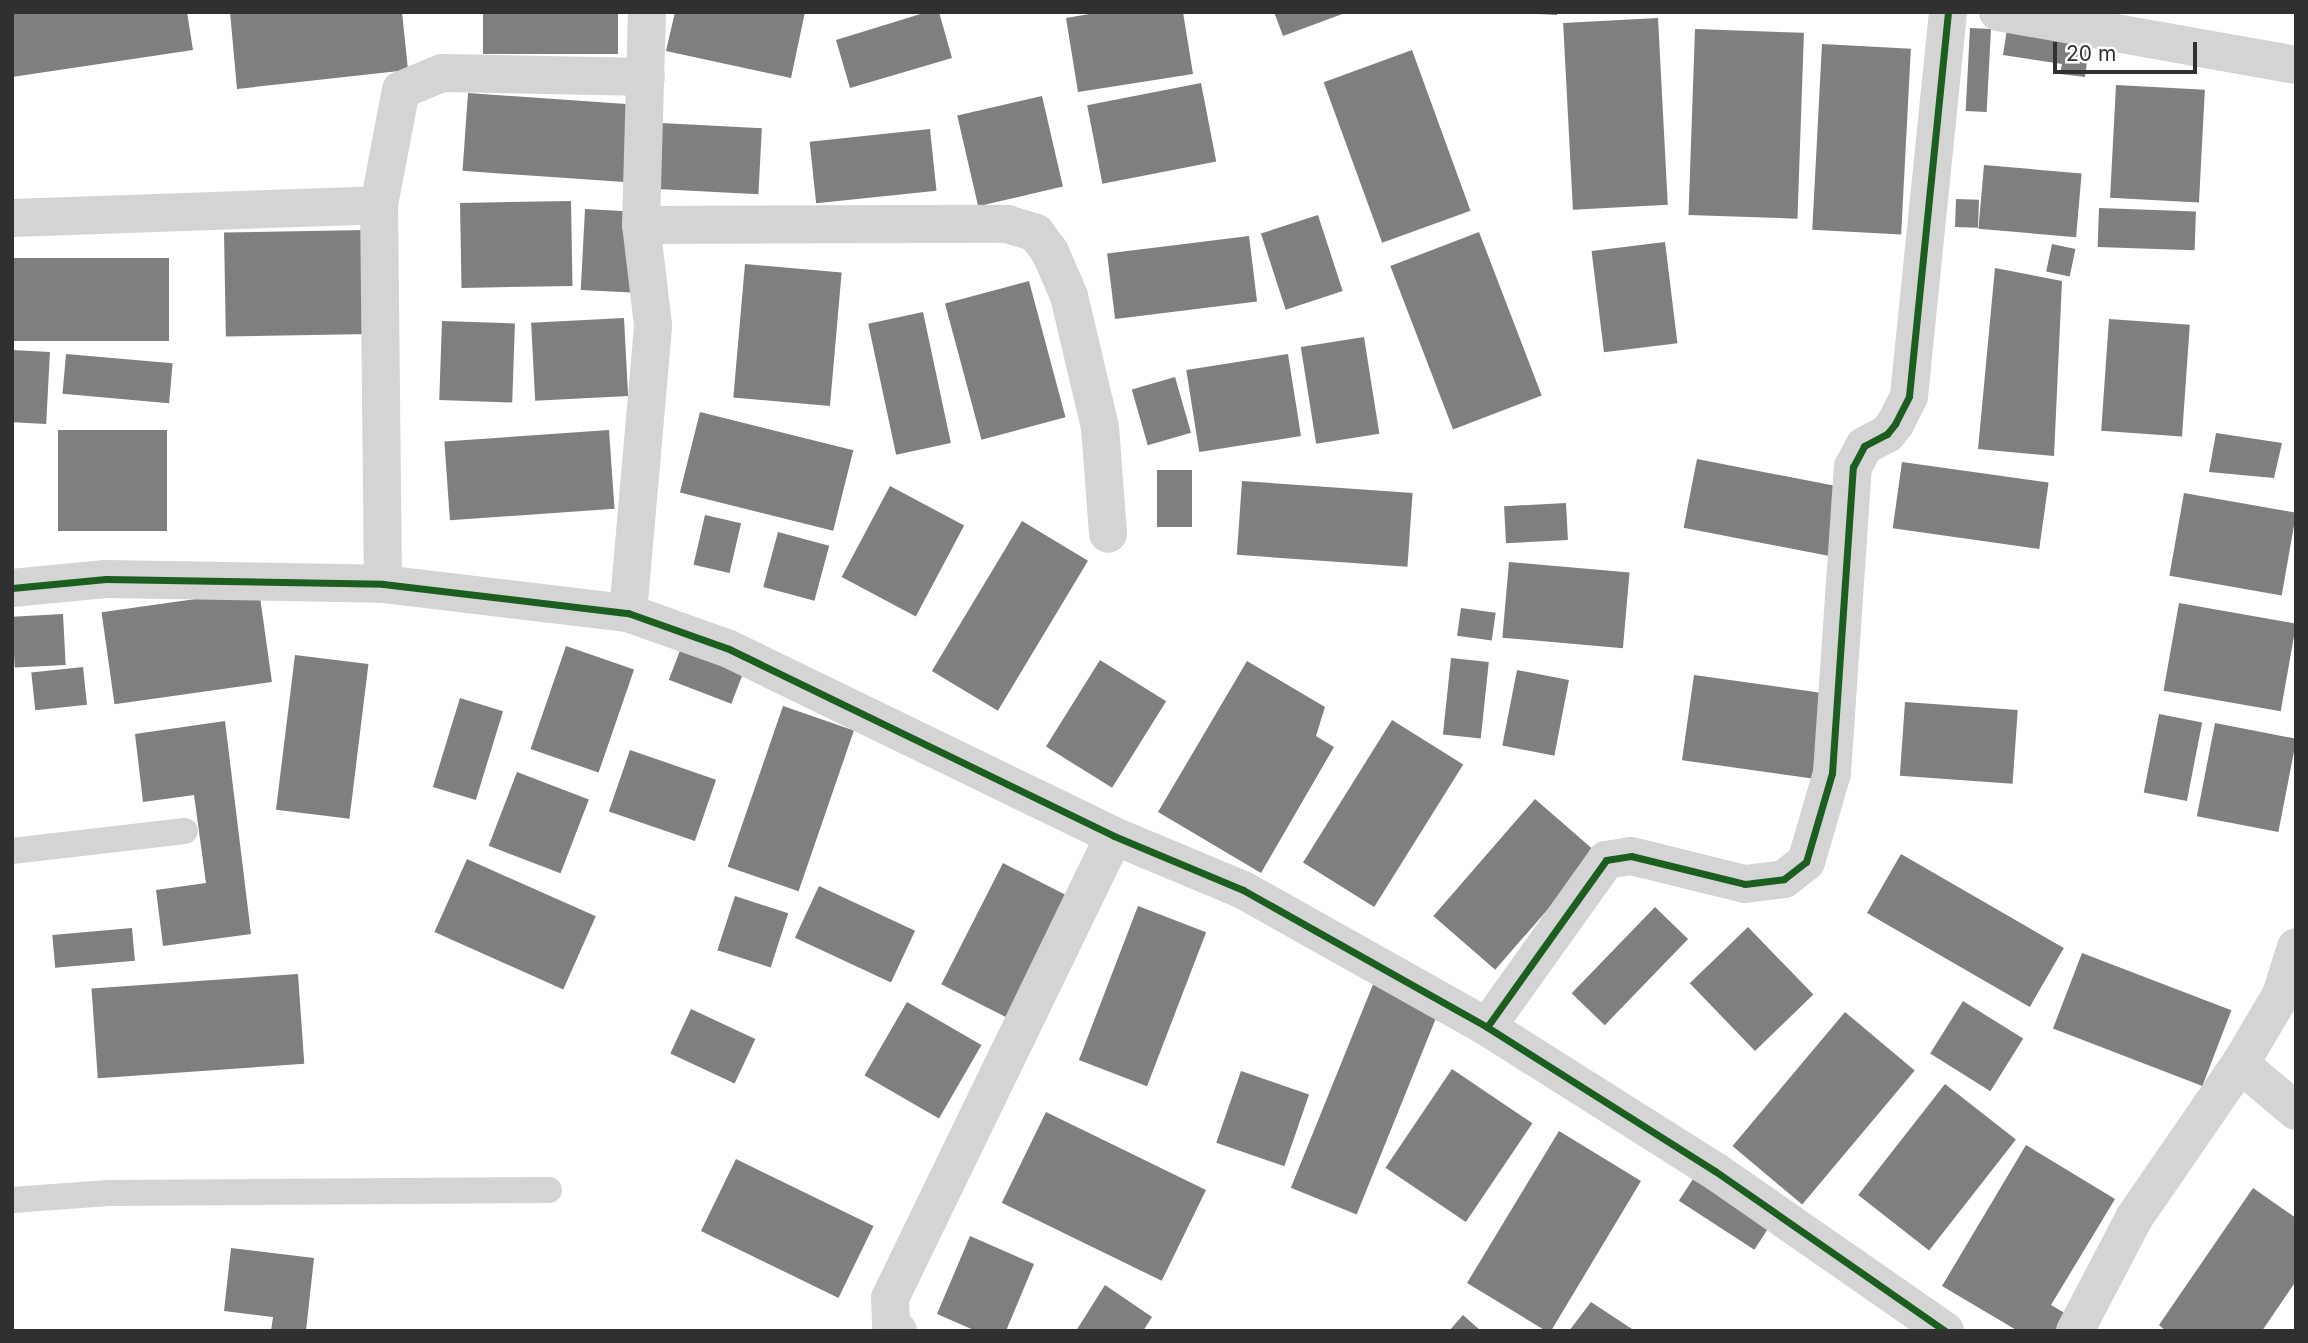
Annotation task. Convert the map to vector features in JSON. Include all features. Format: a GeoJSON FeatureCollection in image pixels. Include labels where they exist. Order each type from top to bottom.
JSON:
{"type":"FeatureCollection","features":[{"type":"Feature","properties":{"kind":"street"},"geometry":{"type":"LineString","coordinates":[[628,613],[653,324],[641,225],[647,12]]}},
{"type":"Feature","properties":{"kind":"street"},"geometry":{"type":"LineString","coordinates":[[1487,1027],[1606,860],[1630,856],[1745,884],[1784,879],[1806,862],[1832,773],[1853,467],[1864,446],[1887,434],[1895,424],[1909,396],[1948,12]]}},
{"type":"Feature","properties":{"kind":"street"},"geometry":{"type":"LineString","coordinates":[[1998,12],[2296,65]]}},
{"type":"Feature","properties":{"kind":"street"},"geometry":{"type":"LineString","coordinates":[[383,584],[379,205],[394,110],[401,90],[413,82],[442,73],[646,77]]}},
{"type":"Feature","properties":{"kind":"street"},"geometry":{"type":"LineString","coordinates":[[12,218],[379,205]]}},
{"type":"Feature","properties":{"kind":"street"},"geometry":{"type":"LineString","coordinates":[[641,225],[1007,224],[1036,233],[1050,252],[1073,309],[1100,427],[1108,534]]}},
{"type":"Feature","properties":{"kind":"street"},"geometry":{"type":"LineString","coordinates":[[12,589],[106,579],[383,584],[628,613],[729,649],[1114,836],[1243,890],[1487,1027],[1715,1171],[1945,1331]]}},
{"type":"Feature","properties":{"kind":"street"},"geometry":{"type":"LineString","coordinates":[[898,1331],[891,1324],[890,1298],[1114,836]]}},
{"type":"Feature","properties":{"kind":"street"},"geometry":{"type":"LineString","coordinates":[[2075,1331],[2134,1219],[2241,1064],[2281,995],[2296,947]]}},
{"type":"Feature","properties":{"kind":"street"},"geometry":{"type":"LineString","coordinates":[[2241,1064],[2296,1111]]}},
{"type":"Feature","properties":{"kind":"lane"},"geometry":{"type":"LineString","coordinates":[[12,850],[185,831]]}},
{"type":"Feature","properties":{"kind":"lane"},"geometry":{"type":"LineString","coordinates":[[12,1200],[108,1193],[549,1190]]}},
{"type":"Feature","properties":{"kind":"building"},"geometry":{"type":"Polygon","coordinates":[[[12,12],[187,12],[193,50],[12,77],[12,12]]]}},
{"type":"Feature","properties":{"kind":"building"},"geometry":{"type":"Polygon","coordinates":[[[230,12],[402,12],[408,70],[237,89],[230,12]]]}},
{"type":"Feature","properties":{"kind":"building"},"geometry":{"type":"Polygon","coordinates":[[[483,12],[618,12],[618,54],[483,54],[483,12]]]}},
{"type":"Feature","properties":{"kind":"building"},"geometry":{"type":"Polygon","coordinates":[[[675,12],[805,12],[791,78],[666,51],[675,12]]]}},
{"type":"Feature","properties":{"kind":"building"},"geometry":{"type":"Polygon","coordinates":[[[927,12],[939,12],[952,58],[850,88],[836,40],[927,12]]]}},
{"type":"Feature","properties":{"kind":"building"},"geometry":{"type":"Polygon","coordinates":[[[1101,12],[1183,12],[1193,74],[1078,92],[1066,18],[1101,12]]]}},
{"type":"Feature","properties":{"kind":"building"},"geometry":{"type":"Polygon","coordinates":[[[1274,12],[1345,12],[1345,13],[1283,36],[1274,12]]]}},
{"type":"Feature","properties":{"kind":"building"},"geometry":{"type":"Polygon","coordinates":[[[1557,12],[1557,15],[1539,14],[1557,12]]]}},
{"type":"Feature","properties":{"kind":"building"},"geometry":{"type":"Polygon","coordinates":[[[1658,18],[1668,205],[1573,210],[1563,23],[1658,18]]]}},
{"type":"Feature","properties":{"kind":"building"},"geometry":{"type":"Polygon","coordinates":[[[1970,28],[1991,29],[1987,112],[1966,111],[1970,28]]]}},
{"type":"Feature","properties":{"kind":"building"},"geometry":{"type":"Polygon","coordinates":[[[1695,29],[1804,33],[1797,219],[1689,215],[1695,29]]]}},
{"type":"Feature","properties":{"kind":"building"},"geometry":{"type":"Polygon","coordinates":[[[2007,29],[2090,40],[2085,77],[2060,74],[2062,64],[2003,55],[2007,29]]]}},
{"type":"Feature","properties":{"kind":"building"},"geometry":{"type":"Polygon","coordinates":[[[1822,44],[1911,49],[1901,234],[1812,230],[1822,44]]]}},
{"type":"Feature","properties":{"kind":"building"},"geometry":{"type":"Polygon","coordinates":[[[1412,50],[1470,211],[1382,243],[1324,82],[1412,50]]]}},
{"type":"Feature","properties":{"kind":"building"},"geometry":{"type":"Polygon","coordinates":[[[1201,83],[1216,162],[1102,184],[1087,105],[1201,83]]]}},
{"type":"Feature","properties":{"kind":"building"},"geometry":{"type":"Polygon","coordinates":[[[2116,85],[2205,90],[2199,203],[2110,198],[2116,85]]]}},
{"type":"Feature","properties":{"kind":"building"},"geometry":{"type":"Polygon","coordinates":[[[468,93],[630,104],[624,182],[463,171],[468,93]]]}},
{"type":"Feature","properties":{"kind":"building"},"geometry":{"type":"Polygon","coordinates":[[[1042,96],[1063,187],[978,206],[957,116],[1042,96]]]}},
{"type":"Feature","properties":{"kind":"building"},"geometry":{"type":"Polygon","coordinates":[[[661,123],[762,128],[758,194],[658,189],[661,123]]]}},
{"type":"Feature","properties":{"kind":"building"},"geometry":{"type":"Polygon","coordinates":[[[930,129],[936,191],[816,203],[810,142],[930,129]]]}},
{"type":"Feature","properties":{"kind":"building"},"geometry":{"type":"Polygon","coordinates":[[[1984,165],[2082,174],[2076,237],[1978,229],[1984,165]]]}},
{"type":"Feature","properties":{"kind":"building"},"geometry":{"type":"Polygon","coordinates":[[[1956,199],[1979,200],[1978,228],[1955,227],[1956,199]]]}},
{"type":"Feature","properties":{"kind":"building"},"geometry":{"type":"Polygon","coordinates":[[[571,201],[572,286],[462,288],[460,203],[571,201]]]}},
{"type":"Feature","properties":{"kind":"building"},"geometry":{"type":"Polygon","coordinates":[[[2099,208],[2196,211],[2195,250],[2098,247],[2099,208]]]}},
{"type":"Feature","properties":{"kind":"building"},"geometry":{"type":"Polygon","coordinates":[[[585,209],[636,212],[632,293],[581,290],[585,209]]]}},
{"type":"Feature","properties":{"kind":"building"},"geometry":{"type":"Polygon","coordinates":[[[1318,215],[1343,291],[1286,310],[1261,234],[1318,215]]]}},
{"type":"Feature","properties":{"kind":"building"},"geometry":{"type":"Polygon","coordinates":[[[368,230],[370,334],[226,336],[224,233],[368,230]]]}},
{"type":"Feature","properties":{"kind":"building"},"geometry":{"type":"Polygon","coordinates":[[[1479,232],[1542,395],[1453,429],[1390,266],[1479,232]]]}},
{"type":"Feature","properties":{"kind":"building"},"geometry":{"type":"Polygon","coordinates":[[[1249,236],[1257,302],[1115,319],[1107,253],[1249,236]]]}},
{"type":"Feature","properties":{"kind":"building"},"geometry":{"type":"Polygon","coordinates":[[[1665,242],[1677,343],[1604,352],[1592,251],[1665,242]]]}},
{"type":"Feature","properties":{"kind":"building"},"geometry":{"type":"Polygon","coordinates":[[[2052,244],[2075,249],[2070,276],[2046,271],[2052,244]]]}},
{"type":"Feature","properties":{"kind":"building"},"geometry":{"type":"Polygon","coordinates":[[[12,258],[169,258],[169,341],[12,341],[12,258]]]}},
{"type":"Feature","properties":{"kind":"building"},"geometry":{"type":"Polygon","coordinates":[[[745,264],[842,272],[830,406],[733,397],[745,264]]]}},
{"type":"Feature","properties":{"kind":"building"},"geometry":{"type":"Polygon","coordinates":[[[1995,268],[2062,281],[2054,456],[1978,449],[1995,268]]]}},
{"type":"Feature","properties":{"kind":"building"},"geometry":{"type":"Polygon","coordinates":[[[1029,281],[1065,417],[981,440],[945,304],[1029,281]]]}},
{"type":"Feature","properties":{"kind":"building"},"geometry":{"type":"Polygon","coordinates":[[[923,312],[951,443],[896,455],[868,324],[923,312]]]}},
{"type":"Feature","properties":{"kind":"building"},"geometry":{"type":"Polygon","coordinates":[[[624,318],[628,396],[535,401],[531,323],[624,318]]]}},
{"type":"Feature","properties":{"kind":"building"},"geometry":{"type":"Polygon","coordinates":[[[2109,319],[2190,325],[2182,436],[2101,431],[2109,319]]]}},
{"type":"Feature","properties":{"kind":"building"},"geometry":{"type":"Polygon","coordinates":[[[442,321],[515,324],[512,402],[439,400],[442,321]]]}},
{"type":"Feature","properties":{"kind":"building"},"geometry":{"type":"Polygon","coordinates":[[[1364,337],[1379,434],[1316,444],[1301,347],[1364,337]]]}},
{"type":"Feature","properties":{"kind":"building"},"geometry":{"type":"Polygon","coordinates":[[[12,350],[50,352],[46,424],[12,422],[12,350]]]}},
{"type":"Feature","properties":{"kind":"building"},"geometry":{"type":"Polygon","coordinates":[[[66,354],[173,363],[169,403],[63,394],[66,354]]]}},
{"type":"Feature","properties":{"kind":"building"},"geometry":{"type":"Polygon","coordinates":[[[1288,354],[1301,436],[1199,452],[1186,370],[1288,354]]]}},
{"type":"Feature","properties":{"kind":"building"},"geometry":{"type":"Polygon","coordinates":[[[1175,377],[1191,433],[1148,445],[1132,389],[1175,377]]]}},
{"type":"Feature","properties":{"kind":"building"},"geometry":{"type":"Polygon","coordinates":[[[700,412],[853,450],[833,531],[680,493],[700,412]]]}},
{"type":"Feature","properties":{"kind":"building"},"geometry":{"type":"Polygon","coordinates":[[[58,430],[167,430],[167,531],[58,531],[58,430]]]}},
{"type":"Feature","properties":{"kind":"building"},"geometry":{"type":"Polygon","coordinates":[[[609,430],[615,509],[450,520],[444,442],[609,430]]]}},
{"type":"Feature","properties":{"kind":"building"},"geometry":{"type":"Polygon","coordinates":[[[2216,433],[2282,443],[2274,478],[2209,472],[2216,433]]]}},
{"type":"Feature","properties":{"kind":"building"},"geometry":{"type":"Polygon","coordinates":[[[1697,459],[1849,489],[1836,557],[1684,528],[1697,459]]]}},
{"type":"Feature","properties":{"kind":"building"},"geometry":{"type":"Polygon","coordinates":[[[1902,462],[2049,483],[2039,549],[1893,528],[1902,462]]]}},
{"type":"Feature","properties":{"kind":"building"},"geometry":{"type":"Polygon","coordinates":[[[1157,470],[1192,470],[1192,527],[1157,527],[1157,470]]]}},
{"type":"Feature","properties":{"kind":"building"},"geometry":{"type":"Polygon","coordinates":[[[1242,481],[1413,493],[1407,567],[1237,555],[1242,481]]]}},
{"type":"Feature","properties":{"kind":"building"},"geometry":{"type":"Polygon","coordinates":[[[890,486],[964,525],[916,616],[842,577],[890,486]]]}},
{"type":"Feature","properties":{"kind":"building"},"geometry":{"type":"Polygon","coordinates":[[[2184,493],[2296,513],[2282,596],[2169,576],[2184,493]]]}},
{"type":"Feature","properties":{"kind":"building"},"geometry":{"type":"Polygon","coordinates":[[[1566,503],[1568,540],[1506,543],[1504,506],[1566,503]]]}},
{"type":"Feature","properties":{"kind":"building"},"geometry":{"type":"Polygon","coordinates":[[[705,515],[741,523],[730,573],[694,565],[705,515]]]}},
{"type":"Feature","properties":{"kind":"building"},"geometry":{"type":"Polygon","coordinates":[[[1022,521],[1088,561],[998,711],[932,671],[1022,521]]]}},
{"type":"Feature","properties":{"kind":"building"},"geometry":{"type":"Polygon","coordinates":[[[778,532],[829,546],[814,601],[763,587],[778,532]]]}},
{"type":"Feature","properties":{"kind":"building"},"geometry":{"type":"Polygon","coordinates":[[[1509,562],[1630,573],[1623,648],[1502,638],[1509,562]]]}},
{"type":"Feature","properties":{"kind":"building"},"geometry":{"type":"Polygon","coordinates":[[[259,590],[272,682],[114,704],[102,612],[259,590]]]}},
{"type":"Feature","properties":{"kind":"building"},"geometry":{"type":"Polygon","coordinates":[[[2179,603],[2296,624],[2281,711],[2164,691],[2179,603]]]}},
{"type":"Feature","properties":{"kind":"building"},"geometry":{"type":"Polygon","coordinates":[[[1461,608],[1496,613],[1492,641],[1457,636],[1461,608]]]}},
{"type":"Feature","properties":{"kind":"building"},"geometry":{"type":"Polygon","coordinates":[[[63,614],[66,665],[15,668],[12,617],[63,614]]]}},
{"type":"Feature","properties":{"kind":"building"},"geometry":{"type":"Polygon","coordinates":[[[566,646],[634,669],[599,773],[531,749],[566,646]]]}},
{"type":"Feature","properties":{"kind":"building"},"geometry":{"type":"Polygon","coordinates":[[[681,648],[744,672],[731,704],[669,680],[681,648]]]}},
{"type":"Feature","properties":{"kind":"building"},"geometry":{"type":"Polygon","coordinates":[[[295,655],[368,664],[349,819],[276,810],[295,655]]]}},
{"type":"Feature","properties":{"kind":"building"},"geometry":{"type":"Polygon","coordinates":[[[1451,658],[1489,662],[1481,739],[1443,735],[1451,658]]]}},
{"type":"Feature","properties":{"kind":"building"},"geometry":{"type":"Polygon","coordinates":[[[1100,660],[1166,701],[1112,788],[1046,747],[1100,660]]]}},
{"type":"Feature","properties":{"kind":"building"},"geometry":{"type":"Polygon","coordinates":[[[1247,661],[1325,707],[1316,736],[1334,747],[1261,873],[1158,812],[1247,661]]]}},
{"type":"Feature","properties":{"kind":"building"},"geometry":{"type":"Polygon","coordinates":[[[83,667],[87,705],[35,710],[31,672],[83,667]]]}},
{"type":"Feature","properties":{"kind":"building"},"geometry":{"type":"Polygon","coordinates":[[[1517,670],[1569,680],[1554,756],[1502,746],[1517,670]]]}},
{"type":"Feature","properties":{"kind":"building"},"geometry":{"type":"Polygon","coordinates":[[[1694,675],[1828,694],[1816,779],[1682,760],[1694,675]]]}},
{"type":"Feature","properties":{"kind":"building"},"geometry":{"type":"Polygon","coordinates":[[[460,698],[503,711],[476,800],[433,787],[460,698]]]}},
{"type":"Feature","properties":{"kind":"building"},"geometry":{"type":"Polygon","coordinates":[[[1905,702],[2018,710],[2013,784],[1900,776],[1905,702]]]}},
{"type":"Feature","properties":{"kind":"building"},"geometry":{"type":"Polygon","coordinates":[[[783,706],[854,730],[799,891],[728,867],[783,706]]]}},
{"type":"Feature","properties":{"kind":"building"},"geometry":{"type":"Polygon","coordinates":[[[2159,714],[2202,722],[2187,801],[2144,793],[2159,714]]]}},
{"type":"Feature","properties":{"kind":"building"},"geometry":{"type":"Polygon","coordinates":[[[1392,720],[1463,765],[1374,907],[1303,862],[1392,720]]]}},
{"type":"Feature","properties":{"kind":"building"},"geometry":{"type":"Polygon","coordinates":[[[225,721],[251,934],[163,946],[156,890],[206,883],[194,795],[143,802],[135,734],[225,721]]]}},
{"type":"Feature","properties":{"kind":"building"},"geometry":{"type":"Polygon","coordinates":[[[2215,723],[2296,739],[2278,832],[2197,816],[2215,723]]]}},
{"type":"Feature","properties":{"kind":"building"},"geometry":{"type":"Polygon","coordinates":[[[630,750],[716,780],[695,841],[609,811],[630,750]]]}},
{"type":"Feature","properties":{"kind":"building"},"geometry":{"type":"Polygon","coordinates":[[[517,772],[589,800],[561,873],[489,846],[517,772]]]}},
{"type":"Feature","properties":{"kind":"building"},"geometry":{"type":"Polygon","coordinates":[[[1535,799],[1597,853],[1495,970],[1433,916],[1535,799]]]}},
{"type":"Feature","properties":{"kind":"building"},"geometry":{"type":"Polygon","coordinates":[[[1901,854],[2064,948],[2030,1007],[1867,913],[1901,854]]]}},
{"type":"Feature","properties":{"kind":"building"},"geometry":{"type":"Polygon","coordinates":[[[467,859],[596,916],[563,989],[434,932],[467,859]]]}},
{"type":"Feature","properties":{"kind":"building"},"geometry":{"type":"Polygon","coordinates":[[[1003,863],[1071,898],[1009,1019],[941,984],[1003,863]]]}},
{"type":"Feature","properties":{"kind":"building"},"geometry":{"type":"Polygon","coordinates":[[[819,886],[915,931],[891,982],[795,938],[819,886]]]}},
{"type":"Feature","properties":{"kind":"building"},"geometry":{"type":"Polygon","coordinates":[[[735,896],[788,913],[771,968],[717,950],[735,896]]]}},
{"type":"Feature","properties":{"kind":"building"},"geometry":{"type":"Polygon","coordinates":[[[1138,906],[1206,932],[1147,1086],[1079,1060],[1138,906]]]}},
{"type":"Feature","properties":{"kind":"building"},"geometry":{"type":"Polygon","coordinates":[[[1655,907],[1688,939],[1605,1025],[1572,993],[1655,907]]]}},
{"type":"Feature","properties":{"kind":"building"},"geometry":{"type":"Polygon","coordinates":[[[1748,927],[1813,995],[1755,1051],[1690,983],[1748,927]]]}},
{"type":"Feature","properties":{"kind":"building"},"geometry":{"type":"Polygon","coordinates":[[[132,928],[135,961],[55,968],[52,935],[132,928]]]}},
{"type":"Feature","properties":{"kind":"building"},"geometry":{"type":"Polygon","coordinates":[[[2082,953],[2231,1010],[2202,1086],[2053,1029],[2082,953]]]}},
{"type":"Feature","properties":{"kind":"building"},"geometry":{"type":"Polygon","coordinates":[[[298,974],[304,1064],[98,1078],[92,988],[298,974]]]}},
{"type":"Feature","properties":{"kind":"building"},"geometry":{"type":"Polygon","coordinates":[[[1374,982],[1440,1009],[1357,1214],[1291,1188],[1374,982]]]}},
{"type":"Feature","properties":{"kind":"building"},"geometry":{"type":"Polygon","coordinates":[[[1963,1001],[2023,1039],[1990,1091],[1930,1054],[1963,1001]]]}},
{"type":"Feature","properties":{"kind":"building"},"geometry":{"type":"Polygon","coordinates":[[[907,1002],[981,1045],[939,1119],[865,1076],[907,1002]]]}},
{"type":"Feature","properties":{"kind":"building"},"geometry":{"type":"Polygon","coordinates":[[[691,1009],[755,1039],[735,1083],[670,1053],[691,1009]]]}},
{"type":"Feature","properties":{"kind":"building"},"geometry":{"type":"Polygon","coordinates":[[[1845,1012],[1915,1070],[1802,1205],[1733,1146],[1845,1012]]]}},
{"type":"Feature","properties":{"kind":"building"},"geometry":{"type":"Polygon","coordinates":[[[1452,1069],[1532,1123],[1466,1222],[1385,1168],[1452,1069]]]}},
{"type":"Feature","properties":{"kind":"building"},"geometry":{"type":"Polygon","coordinates":[[[1241,1071],[1309,1094],[1284,1166],[1216,1143],[1241,1071]]]}},
{"type":"Feature","properties":{"kind":"building"},"geometry":{"type":"Polygon","coordinates":[[[1945,1084],[2016,1139],[1929,1251],[1858,1195],[1945,1084]]]}},
{"type":"Feature","properties":{"kind":"building"},"geometry":{"type":"Polygon","coordinates":[[[1046,1112],[1206,1190],[1162,1281],[1002,1203],[1046,1112]]]}},
{"type":"Feature","properties":{"kind":"building"},"geometry":{"type":"Polygon","coordinates":[[[1559,1131],[1641,1181],[1551,1331],[1546,1331],[1467,1283],[1559,1131]]]}},
{"type":"Feature","properties":{"kind":"building"},"geometry":{"type":"Polygon","coordinates":[[[2026,1145],[2115,1199],[2051,1305],[2075,1319],[2068,1331],[2018,1331],[1942,1286],[2026,1145]]]}},
{"type":"Feature","properties":{"kind":"building"},"geometry":{"type":"Polygon","coordinates":[[[736,1159],[874,1226],[838,1298],[701,1231],[736,1159]]]}},
{"type":"Feature","properties":{"kind":"building"},"geometry":{"type":"Polygon","coordinates":[[[1693,1179],[1768,1228],[1754,1250],[1679,1201],[1693,1179]]]}},
{"type":"Feature","properties":{"kind":"building"},"geometry":{"type":"Polygon","coordinates":[[[2253,1188],[2296,1218],[2296,1281],[2262,1331],[2166,1331],[2159,1325],[2253,1188]]]}},
{"type":"Feature","properties":{"kind":"building"},"geometry":{"type":"Polygon","coordinates":[[[970,1236],[1034,1264],[1006,1331],[976,1331],[937,1314],[970,1236]]]}},
{"type":"Feature","properties":{"kind":"building"},"geometry":{"type":"Polygon","coordinates":[[[231,1248],[314,1258],[306,1331],[271,1331],[273,1317],[224,1311],[231,1248]]]}},
{"type":"Feature","properties":{"kind":"building"},"geometry":{"type":"Polygon","coordinates":[[[1105,1285],[1152,1317],[1143,1331],[1076,1331],[1105,1285]]]}},
{"type":"Feature","properties":{"kind":"building"},"geometry":{"type":"Polygon","coordinates":[[[1591,1302],[1635,1331],[1569,1331],[1591,1302]]]}},
{"type":"Feature","properties":{"kind":"building"},"geometry":{"type":"Polygon","coordinates":[[[1463,1315],[1481,1331],[1449,1331],[1463,1315]]]}},
{"type":"Feature","properties":{"kind":"cycle path"},"geometry":{"type":"LineString","coordinates":[[1487,1027],[1606,860],[1631,856],[1745,884],[1784,879],[1806,862],[1832,773],[1853,467],[1864,446],[1887,434],[1895,424],[1909,396],[1948,12]]}},
{"type":"Feature","properties":{"kind":"cycle path"},"geometry":{"type":"LineString","coordinates":[[12,588],[106,579],[383,584],[628,613],[729,649],[1114,836],[1243,890],[1487,1027],[1715,1171],[1945,1331]]}}]}
